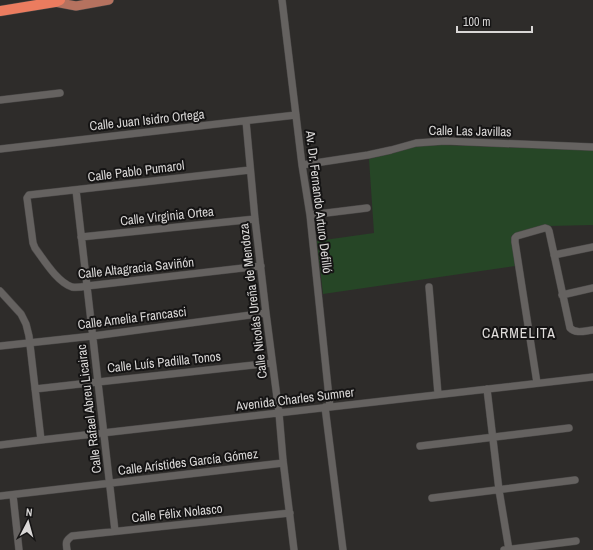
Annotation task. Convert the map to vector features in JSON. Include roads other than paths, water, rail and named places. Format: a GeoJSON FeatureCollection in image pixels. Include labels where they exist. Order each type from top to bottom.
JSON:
{"type":"FeatureCollection","features":[{"type":"Feature","properties":{"kind":"highway"},"geometry":{"type":"LineString","coordinates":[[0,10],[58,1]]}},
{"type":"Feature","properties":{"kind":"main road"},"geometry":{"type":"LineString","coordinates":[[58,1],[76,6],[109,0]]}},
{"type":"Feature","properties":{"kind":"street","name":"Av. Dr. Fernando Arturo Defilló"},"geometry":{"type":"LineString","coordinates":[[282,0],[302,165],[310,215],[327,407],[343,550]]}},
{"type":"Feature","properties":{"kind":"street"},"geometry":{"type":"LineString","coordinates":[[0,100],[60,93]]}},
{"type":"Feature","properties":{"kind":"street","name":"Calle Juan Isidro Ortega"},"geometry":{"type":"LineString","coordinates":[[0,149],[296,115]]}},
{"type":"Feature","properties":{"kind":"street","name":"Calle Nicolás Ureña de Mendoza"},"geometry":{"type":"LineString","coordinates":[[246,121],[255,219],[294,550]]}},
{"type":"Feature","properties":{"kind":"street","name":"Calle Las Javillas"},"geometry":{"type":"LineString","coordinates":[[302,165],[368,155],[423,142],[445,141],[593,147]]}},
{"type":"Feature","properties":{"kind":"street","name":"Calle Pablo Pumarol"},"geometry":{"type":"LineString","coordinates":[[27,198],[29,195],[250,170]]}},
{"type":"Feature","properties":{"kind":"street","name":"Calle Rafael Abreu Licairac"},"geometry":{"type":"LineString","coordinates":[[76,190],[115,531]]}},
{"type":"Feature","properties":{"kind":"street","name":"Calle Altagracia Saviñón"},"geometry":{"type":"LineString","coordinates":[[27,198],[31,237],[35,248],[59,279],[72,287],[261,266]]}},
{"type":"Feature","properties":{"kind":"street"},"geometry":{"type":"LineString","coordinates":[[310,215],[367,208]]}},
{"type":"Feature","properties":{"kind":"street","name":"Calle Virginia Ortea"},"geometry":{"type":"LineString","coordinates":[[82,237],[255,219]]}},
{"type":"Feature","properties":{"kind":"street"},"geometry":{"type":"LineString","coordinates":[[538,383],[514,242],[515,238],[519,235],[545,228],[548,229],[570,328],[574,332],[593,330]]}},
{"type":"Feature","properties":{"kind":"street"},"geometry":{"type":"LineString","coordinates":[[554,255],[593,246]]}},
{"type":"Feature","properties":{"kind":"street"},"geometry":{"type":"LineString","coordinates":[[429,287],[438,394]]}},
{"type":"Feature","properties":{"kind":"street"},"geometry":{"type":"LineString","coordinates":[[562,294],[593,288]]}},
{"type":"Feature","properties":{"kind":"street"},"geometry":{"type":"LineString","coordinates":[[1,292],[21,314],[26,324],[30,342],[41,440]]}},
{"type":"Feature","properties":{"kind":"street","name":"Calle Amelia Francasci"},"geometry":{"type":"LineString","coordinates":[[0,346],[93,336],[266,313]]}},
{"type":"Feature","properties":{"kind":"street","name":"Calle Luís Padilla Tonos"},"geometry":{"type":"LineString","coordinates":[[35,389],[272,363]]}},
{"type":"Feature","properties":{"kind":"street","name":"Avenida Charles Sumner"},"geometry":{"type":"LineString","coordinates":[[0,445],[593,377]]}},
{"type":"Feature","properties":{"kind":"street"},"geometry":{"type":"LineString","coordinates":[[487,389],[494,437],[499,490],[509,550]]}},
{"type":"Feature","properties":{"kind":"street"},"geometry":{"type":"LineString","coordinates":[[420,446],[569,428]]}},
{"type":"Feature","properties":{"kind":"street","name":"Calle Arístides García Gómez"},"geometry":{"type":"LineString","coordinates":[[0,496],[283,463]]}},
{"type":"Feature","properties":{"kind":"street"},"geometry":{"type":"LineString","coordinates":[[432,498],[575,480]]}},
{"type":"Feature","properties":{"kind":"street"},"geometry":{"type":"LineString","coordinates":[[13,495],[19,550]]}},
{"type":"Feature","properties":{"kind":"street","name":"Calle Félix Nolasco"},"geometry":{"type":"LineString","coordinates":[[67,550],[66,543],[72,536],[290,513]]}},
{"type":"Feature","properties":{"kind":"street"},"geometry":{"type":"LineString","coordinates":[[504,550],[576,541]]}},
{"type":"Feature","properties":{"kind":"district","name":"CARMELITA"},"geometry":{"type":"Point","coordinates":[519,333]}}]}
